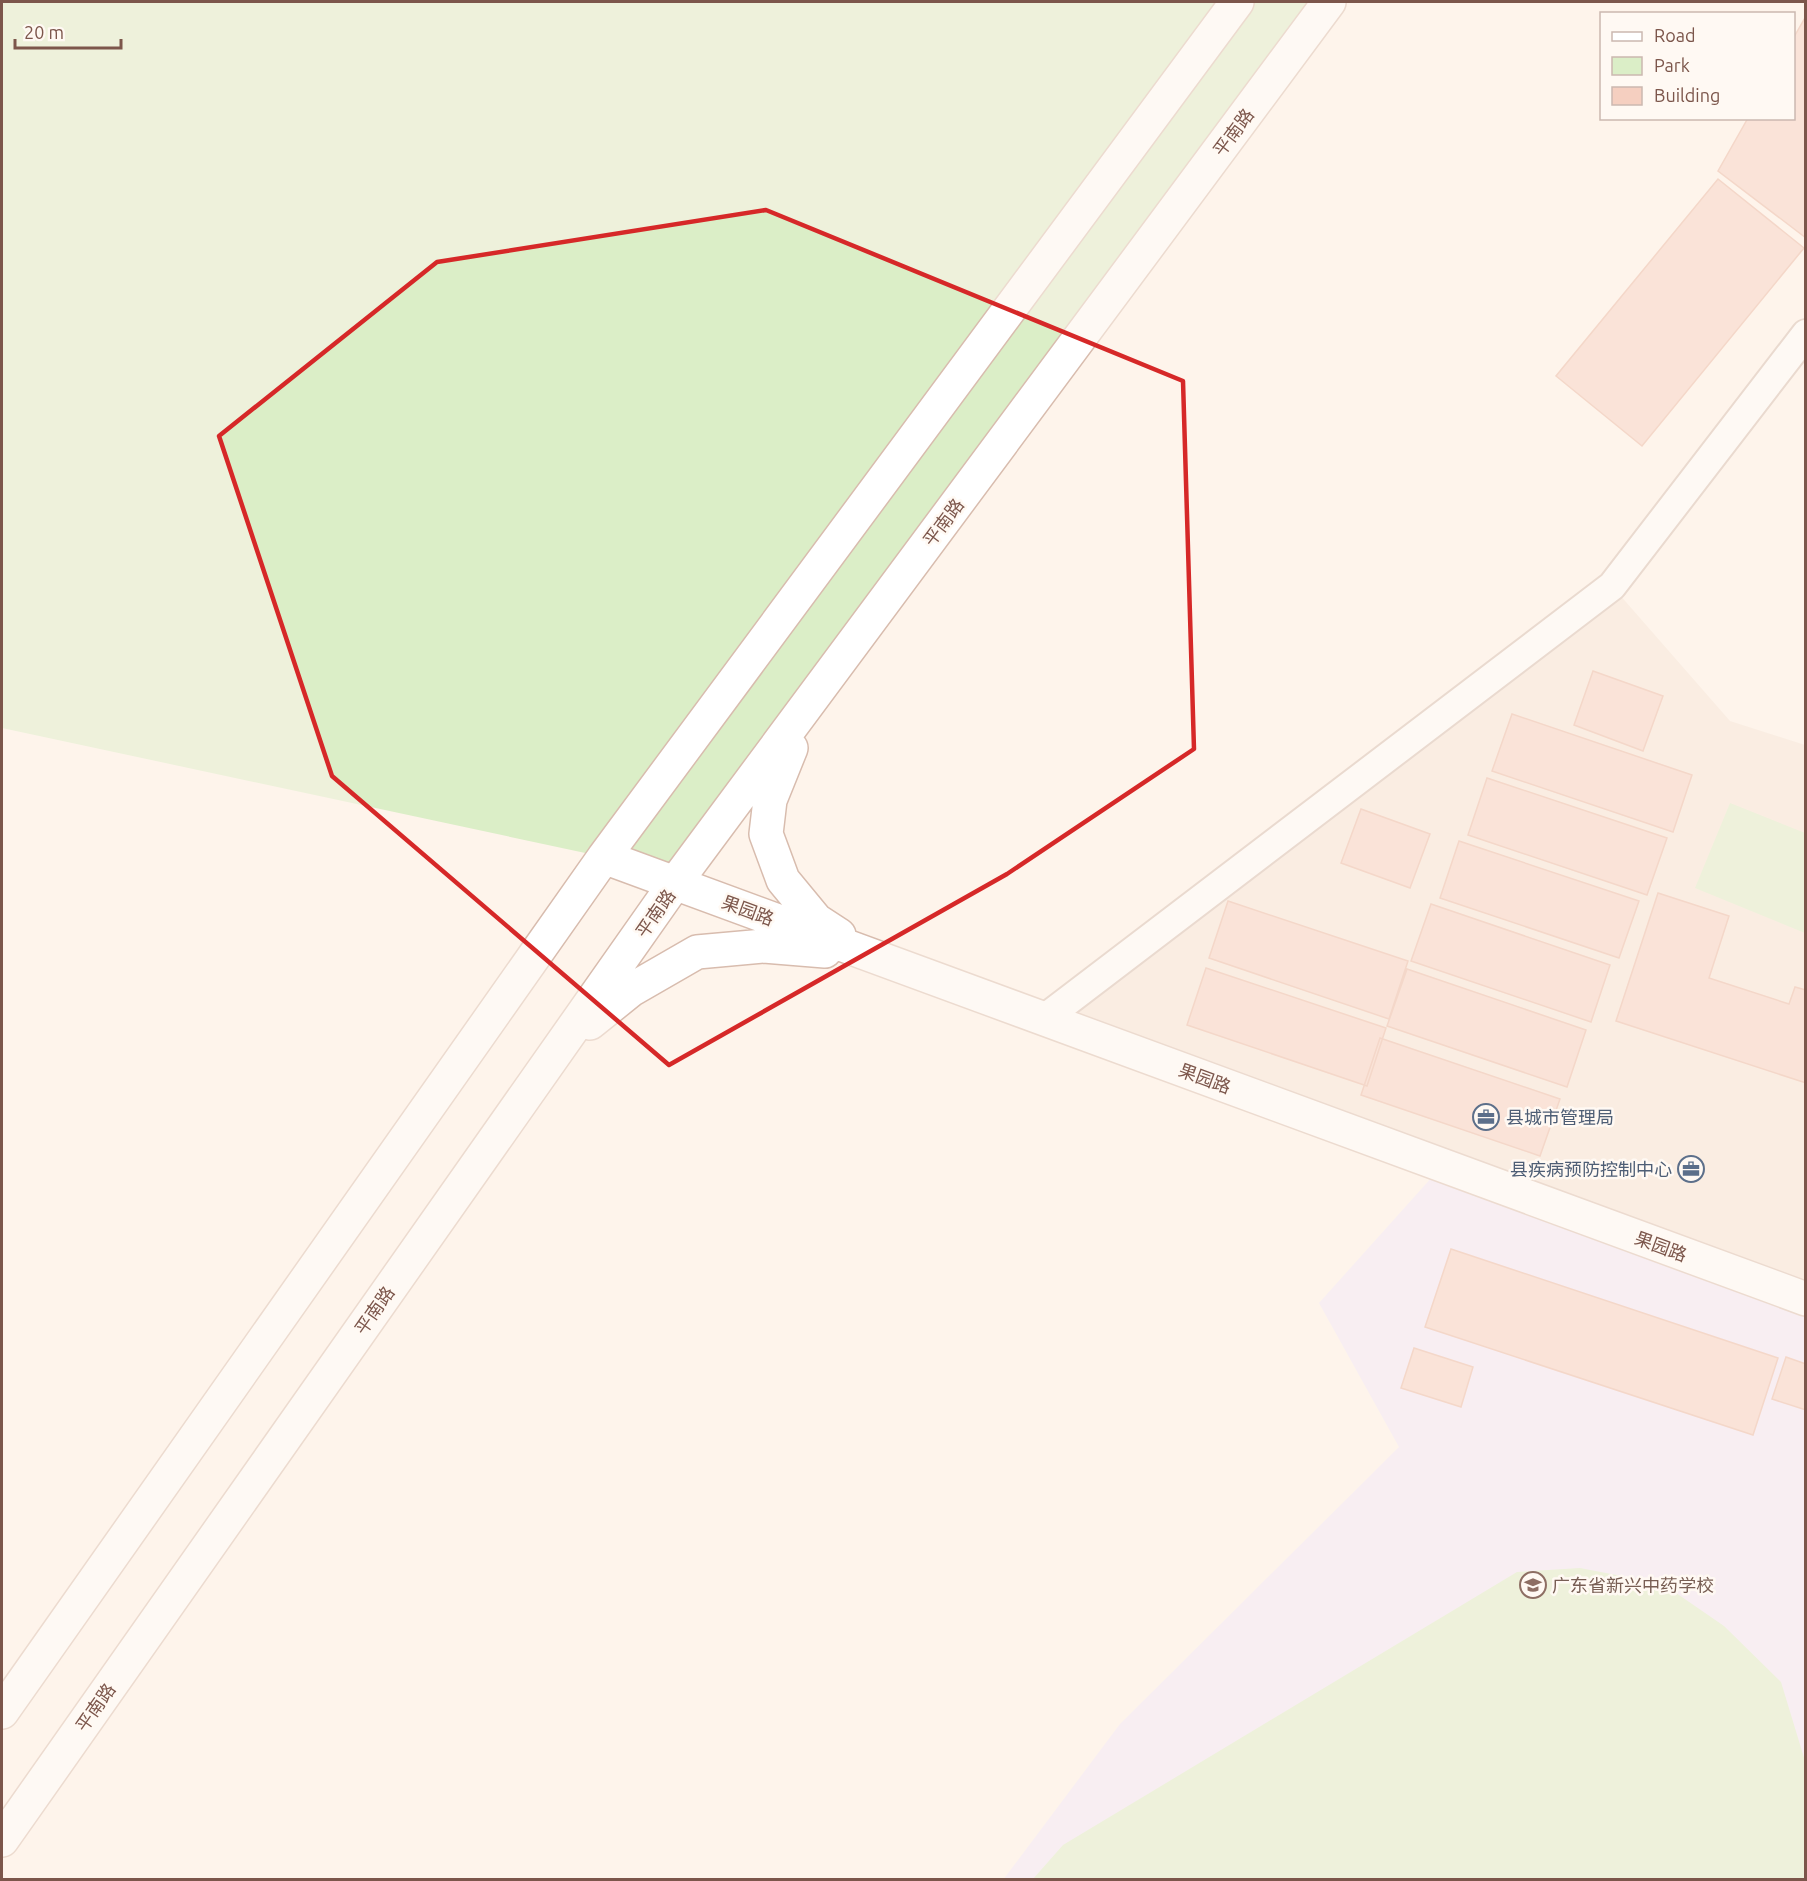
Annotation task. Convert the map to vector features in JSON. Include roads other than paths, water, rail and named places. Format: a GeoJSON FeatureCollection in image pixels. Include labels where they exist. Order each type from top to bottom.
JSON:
{"type":"FeatureCollection","features":[{"type":"Feature","properties":{"kind":"main road"},"geometry":{"type":"LineString","coordinates":[[2,1712],[604,857],[1237,2]]}},
{"type":"Feature","properties":{"kind":"main road","name":"平南路"},"geometry":{"type":"LineString","coordinates":[[2,1840],[675,884],[1329,2]]}},
{"type":"Feature","properties":{"kind":"main road"},"geometry":{"type":"LineString","coordinates":[[810,702],[770,800],[766,834],[783,880],[816,920],[868,954]]}},
{"type":"Feature","properties":{"kind":"main road","name":"果园路"},"geometry":{"type":"LineString","coordinates":[[604,857],[1806,1299]]}},
{"type":"Feature","properties":{"kind":"main road"},"geometry":{"type":"LineString","coordinates":[[558,1049],[631,990],[697,952],[764,946],[868,954]]}},
{"type":"Feature","properties":{"kind":"street"},"geometry":{"type":"LineString","coordinates":[[1044,1019],[1612,586],[1806,334]]}},
{"type":"Feature","properties":{"kind":"place","name":"县城市管理局"},"geometry":{"type":"Point","coordinates":[1486,1117]}},
{"type":"Feature","properties":{"kind":"place","name":"县疾病预防控制中心"},"geometry":{"type":"Point","coordinates":[1691,1169]}},
{"type":"Feature","properties":{"kind":"place","name":"广东省新兴中药学校"},"geometry":{"type":"Point","coordinates":[1533,1585]}}]}
